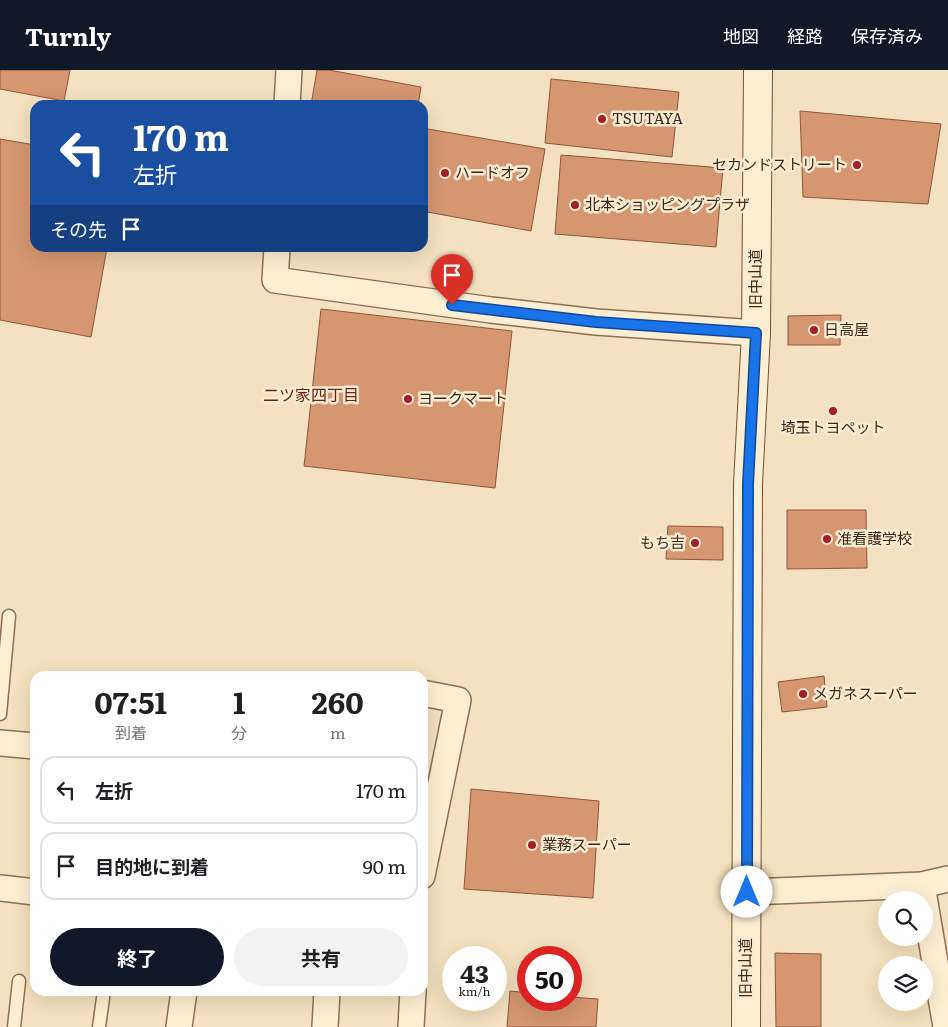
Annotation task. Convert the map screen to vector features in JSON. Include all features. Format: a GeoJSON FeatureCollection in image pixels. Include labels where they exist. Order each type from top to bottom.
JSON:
{"type":"FeatureCollection","features":[{"type":"Feature","properties":{"kind":"main road","name":"旧中山道"},"geometry":{"type":"LineString","coordinates":[[746,1027],[748,484],[756,333],[758,70]]}},
{"type":"Feature","properties":{"kind":"street"},"geometry":{"type":"LineString","coordinates":[[287,100],[289,70]]}},
{"type":"Feature","properties":{"kind":"street"},"geometry":{"type":"LineString","coordinates":[[277,252],[275,280],[491,310],[596,322],[756,333]]}},
{"type":"Feature","properties":{"kind":"street"},"geometry":{"type":"LineString","coordinates":[[428,694],[458,700],[428,847]]}},
{"type":"Feature","properties":{"kind":"street"},"geometry":{"type":"LineString","coordinates":[[0,743],[30,746]]}},
{"type":"Feature","properties":{"kind":"street"},"geometry":{"type":"LineString","coordinates":[[747,892],[922,885],[948,879]]}},
{"type":"Feature","properties":{"kind":"street"},"geometry":{"type":"LineString","coordinates":[[922,885],[946,1027]]}},
{"type":"Feature","properties":{"kind":"street"},"geometry":{"type":"LineString","coordinates":[[0,888],[30,891]]}},
{"type":"Feature","properties":{"kind":"street"},"geometry":{"type":"LineString","coordinates":[[179,1027],[183,996]]}},
{"type":"Feature","properties":{"kind":"street"},"geometry":{"type":"LineString","coordinates":[[325,1027],[327,996]]}},
{"type":"Feature","properties":{"kind":"street"},"geometry":{"type":"LineString","coordinates":[[411,1027],[414,996]]}},
{"type":"Feature","properties":{"kind":"lane"},"geometry":{"type":"LineString","coordinates":[[0,714],[9,616]]}},
{"type":"Feature","properties":{"kind":"lane"},"geometry":{"type":"LineString","coordinates":[[14,1027],[19,981]]}},
{"type":"Feature","properties":{"kind":"lane"},"geometry":{"type":"LineString","coordinates":[[99,1027],[103,996]]}},
{"type":"Feature","properties":{"kind":"building"},"geometry":{"type":"Polygon","coordinates":[[[0,70],[70,70],[64,100],[0,89],[0,70]]]}},
{"type":"Feature","properties":{"kind":"building"},"geometry":{"type":"Polygon","coordinates":[[[317,70],[329,70],[421,87],[419,100],[312,100],[317,70]]]}},
{"type":"Feature","properties":{"kind":"building"},"geometry":{"type":"Polygon","coordinates":[[[551,79],[679,92],[672,157],[545,143],[551,79]]]}},
{"type":"Feature","properties":{"kind":"building"},"geometry":{"type":"Polygon","coordinates":[[[800,111],[941,124],[928,204],[803,197],[800,111]]]}},
{"type":"Feature","properties":{"kind":"building"},"geometry":{"type":"Polygon","coordinates":[[[428,129],[545,149],[531,231],[428,212],[428,129]]]}},
{"type":"Feature","properties":{"kind":"building"},"geometry":{"type":"Polygon","coordinates":[[[0,139],[30,144],[30,252],[106,252],[91,337],[0,320],[0,139]]]}},
{"type":"Feature","properties":{"kind":"building"},"geometry":{"type":"Polygon","coordinates":[[[561,155],[723,168],[716,247],[555,234],[561,155]]]}},
{"type":"Feature","properties":{"kind":"building","name":"ヨークマート"},"geometry":{"type":"Polygon","coordinates":[[[321,309],[512,331],[495,488],[304,466],[321,309]]]}},
{"type":"Feature","properties":{"kind":"building","name":"日高屋"},"geometry":{"type":"Polygon","coordinates":[[[841,315],[840,345],[788,345],[788,316],[841,315]]]}},
{"type":"Feature","properties":{"kind":"building","name":"准看護学校"},"geometry":{"type":"Polygon","coordinates":[[[787,510],[866,510],[867,568],[787,569],[787,510]]]}},
{"type":"Feature","properties":{"kind":"building","name":"もち吉"},"geometry":{"type":"Polygon","coordinates":[[[668,526],[723,527],[723,560],[666,559],[668,526]]]}},
{"type":"Feature","properties":{"kind":"building","name":"メガネスーパー"},"geometry":{"type":"Polygon","coordinates":[[[824,676],[827,707],[782,712],[778,682],[824,676]]]}},
{"type":"Feature","properties":{"kind":"building","name":"業務スーパー"},"geometry":{"type":"Polygon","coordinates":[[[471,789],[599,801],[593,898],[464,889],[471,789]]]}},
{"type":"Feature","properties":{"kind":"building"},"geometry":{"type":"Polygon","coordinates":[[[775,953],[821,954],[821,1027],[776,1027],[775,953]]]}},
{"type":"Feature","properties":{"kind":"building"},"geometry":{"type":"Polygon","coordinates":[[[510,991],[517,992],[517,1011],[582,1011],[582,998],[598,999],[596,1027],[507,1027],[510,991]]]}},
{"type":"Feature","properties":{"kind":"place","name":"TSUTAYA"},"geometry":{"type":"Point","coordinates":[602,119]}},
{"type":"Feature","properties":{"kind":"place","name":"セカンドストリート"},"geometry":{"type":"Point","coordinates":[857,165]}},
{"type":"Feature","properties":{"kind":"place","name":"ハードオフ"},"geometry":{"type":"Point","coordinates":[445,173]}},
{"type":"Feature","properties":{"kind":"place","name":"北本ショッピングプラザ"},"geometry":{"type":"Point","coordinates":[575,205]}},
{"type":"Feature","properties":{"kind":"place","name":"日高屋"},"geometry":{"type":"Point","coordinates":[814,330]}},
{"type":"Feature","properties":{"kind":"place","name":"ヨークマート"},"geometry":{"type":"Point","coordinates":[408,399]}},
{"type":"Feature","properties":{"kind":"place","name":"埼玉トヨペット"},"geometry":{"type":"Point","coordinates":[833,411]}},
{"type":"Feature","properties":{"kind":"place","name":"准看護学校"},"geometry":{"type":"Point","coordinates":[827,539]}},
{"type":"Feature","properties":{"kind":"place","name":"もち吉"},"geometry":{"type":"Point","coordinates":[695,543]}},
{"type":"Feature","properties":{"kind":"place","name":"メガネスーパー"},"geometry":{"type":"Point","coordinates":[803,694]}},
{"type":"Feature","properties":{"kind":"place","name":"業務スーパー"},"geometry":{"type":"Point","coordinates":[532,845]}},
{"type":"Feature","properties":{"kind":"district","name":"二ツ家四丁目"},"geometry":{"type":"Point","coordinates":[311,395]}},
{"type":"Feature","properties":{"kind":"route"},"geometry":{"type":"LineString","coordinates":[[452,305],[596,322],[756,333],[748,484],[747,892]]}}]}
